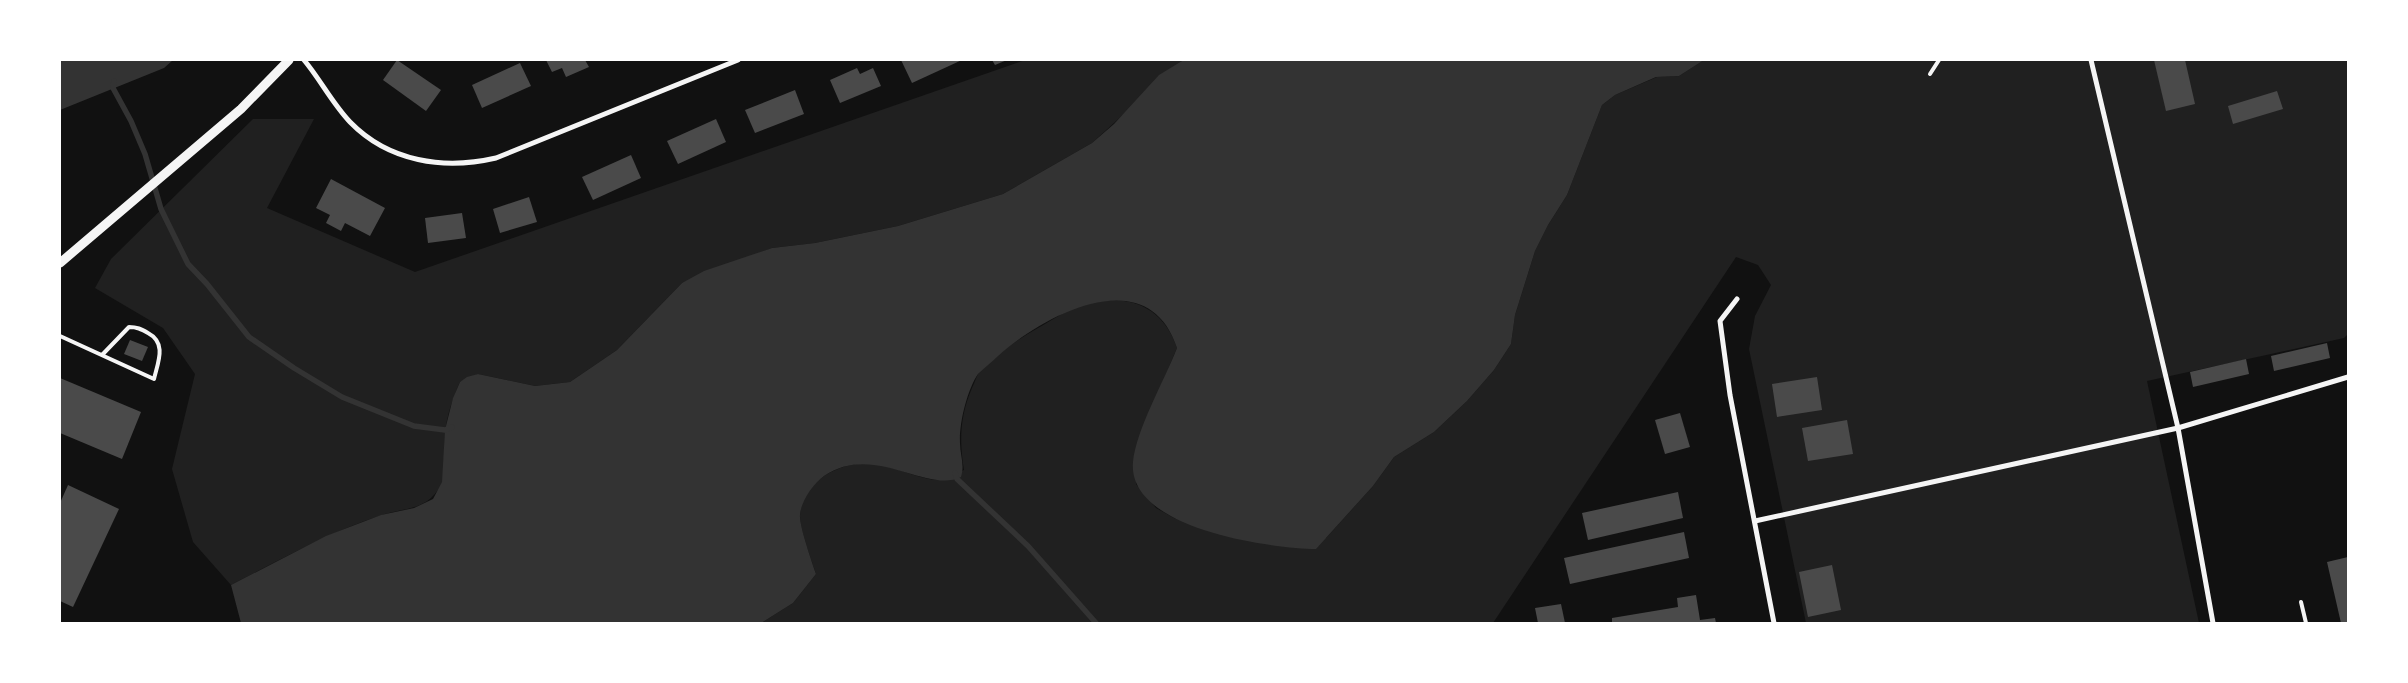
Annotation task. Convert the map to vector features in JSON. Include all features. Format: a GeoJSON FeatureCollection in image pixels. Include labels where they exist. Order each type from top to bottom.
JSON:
{"type":"FeatureCollection","features":[{"type":"Feature","properties":{"kind":"street"},"geometry":{"type":"LineString","coordinates":[[60,263],[241,108],[290,60]]}},
{"type":"Feature","properties":{"kind":"street"},"geometry":{"type":"LineString","coordinates":[[304,60],[345,115],[369,138],[401,155],[424,161],[448,164],[473,163],[496,158],[738,60]]}},
{"type":"Feature","properties":{"kind":"street"},"geometry":{"type":"LineString","coordinates":[[2091,60],[2178,428],[2213,623]]}},
{"type":"Feature","properties":{"kind":"street"},"geometry":{"type":"LineString","coordinates":[[1737,299],[1720,321],[1730,395],[1774,623]]}},
{"type":"Feature","properties":{"kind":"street"},"geometry":{"type":"LineString","coordinates":[[1755,522],[2178,428],[2348,377]]}},
{"type":"Feature","properties":{"kind":"lane"},"geometry":{"type":"LineString","coordinates":[[1930,74],[1939,60]]}},
{"type":"Feature","properties":{"kind":"lane"},"geometry":{"type":"LineString","coordinates":[[60,336],[154,379],[160,354],[160,345],[154,336],[137,327],[129,327],[102,355]]}},
{"type":"Feature","properties":{"kind":"lane"},"geometry":{"type":"LineString","coordinates":[[2301,602],[2306,623]]}},
{"type":"Feature","properties":{"kind":"shaded area"},"geometry":{"type":"Polygon","coordinates":[[[60,60],[173,60],[164,68],[60,110],[60,60]]]}},
{"type":"Feature","properties":{"kind":"shaded area"},"geometry":{"type":"Polygon","coordinates":[[[1025,60],[1186,60],[1182,61],[1092,143],[1003,194],[898,226],[815,243],[772,248],[682,283],[617,350],[570,382],[535,386],[478,374],[460,382],[446,426],[443,480],[435,494],[421,504],[388,513],[341,530],[231,585],[193,542],[172,469],[195,374],[163,328],[95,288],[111,259],[253,119],[314,119],[267,208],[415,272],[1025,60]]]}},
{"type":"Feature","properties":{"kind":"shaded area"},"geometry":{"type":"Polygon","coordinates":[[[1704,60],[2348,60],[2348,334],[2344,338],[2147,381],[2199,623],[1806,623],[1749,349],[1755,316],[1771,285],[1758,265],[1736,257],[1493,623],[761,623],[793,603],[816,574],[800,515],[808,491],[817,482],[827,474],[850,465],[882,465],[924,478],[939,480],[964,470],[961,448],[963,418],[968,398],[978,374],[1006,348],[1023,337],[1072,309],[1088,303],[1120,301],[1135,303],[1148,309],[1160,319],[1170,332],[1177,348],[1139,438],[1136,484],[1156,508],[1176,519],[1326,538],[1373,486],[1394,457],[1434,432],[1467,401],[1494,370],[1511,344],[1515,315],[1535,251],[1548,225],[1567,195],[1602,105],[1615,95],[1657,77],[1679,76],[1704,60]]]}},
{"type":"Feature","properties":{"kind":"shaded area"},"geometry":{"type":"Polygon","coordinates":[[[1704,60],[1679,76],[1656,77],[1615,95],[1602,105],[1567,195],[1548,225],[1535,251],[1515,315],[1511,344],[1494,370],[1467,401],[1434,432],[1394,457],[1373,486],[1316,549],[1294,548],[1236,539],[1176,519],[1152,504],[1137,485],[1133,462],[1135,449],[1145,420],[1177,348],[1163,321],[1143,306],[1120,301],[1094,303],[1067,312],[1041,325],[1018,340],[978,374],[970,389],[962,417],[960,435],[961,477],[947,480],[932,479],[899,470],[862,464],[843,467],[820,479],[805,499],[800,515],[816,574],[793,603],[761,623],[241,623],[231,585],[326,536],[381,515],[414,508],[433,499],[442,482],[445,430],[453,398],[460,382],[467,377],[478,374],[535,386],[570,382],[617,350],[682,283],[704,271],[772,248],[815,243],[898,226],[1003,194],[1092,143],[1114,124],[1159,75],[1182,61],[1704,60]]]}},
{"type":"Feature","properties":{"kind":"building"},"geometry":{"type":"Polygon","coordinates":[[[397,60],[441,90],[426,111],[383,80],[397,60]]]}},
{"type":"Feature","properties":{"kind":"building"},"geometry":{"type":"Polygon","coordinates":[[[546,60],[585,60],[589,67],[566,77],[562,68],[552,72],[546,60]]]}},
{"type":"Feature","properties":{"kind":"building"},"geometry":{"type":"Polygon","coordinates":[[[901,60],[962,60],[912,83],[901,60]]]}},
{"type":"Feature","properties":{"kind":"building"},"geometry":{"type":"Polygon","coordinates":[[[992,60],[1007,60],[995,65],[992,60]]]}},
{"type":"Feature","properties":{"kind":"building"},"geometry":{"type":"Polygon","coordinates":[[[2154,60],[2185,60],[2195,104],[2166,111],[2154,60]]]}},
{"type":"Feature","properties":{"kind":"building"},"geometry":{"type":"Polygon","coordinates":[[[520,63],[531,86],[482,108],[472,85],[520,63]]]}},
{"type":"Feature","properties":{"kind":"building"},"geometry":{"type":"Polygon","coordinates":[[[857,68],[860,74],[873,68],[881,86],[840,103],[830,80],[857,68]]]}},
{"type":"Feature","properties":{"kind":"building"},"geometry":{"type":"Polygon","coordinates":[[[795,90],[804,114],[755,133],[745,110],[795,90]]]}},
{"type":"Feature","properties":{"kind":"building"},"geometry":{"type":"Polygon","coordinates":[[[2277,91],[2283,109],[2233,124],[2228,106],[2277,91]]]}},
{"type":"Feature","properties":{"kind":"building"},"geometry":{"type":"Polygon","coordinates":[[[716,119],[726,142],[678,164],[667,141],[716,119]]]}},
{"type":"Feature","properties":{"kind":"building"},"geometry":{"type":"Polygon","coordinates":[[[631,155],[641,178],[593,200],[582,177],[631,155]]]}},
{"type":"Feature","properties":{"kind":"building"},"geometry":{"type":"Polygon","coordinates":[[[331,179],[385,208],[370,236],[345,223],[341,231],[326,223],[330,215],[316,208],[331,179]]]}},
{"type":"Feature","properties":{"kind":"building"},"geometry":{"type":"Polygon","coordinates":[[[529,197],[537,222],[500,233],[493,209],[529,197]]]}},
{"type":"Feature","properties":{"kind":"building"},"geometry":{"type":"Polygon","coordinates":[[[462,213],[466,238],[428,243],[425,218],[462,213]]]}},
{"type":"Feature","properties":{"kind":"building"},"geometry":{"type":"Polygon","coordinates":[[[130,340],[148,347],[142,361],[124,354],[130,340]]]}},
{"type":"Feature","properties":{"kind":"building"},"geometry":{"type":"Polygon","coordinates":[[[2327,343],[2330,358],[2274,371],[2271,356],[2327,343]]]}},
{"type":"Feature","properties":{"kind":"building"},"geometry":{"type":"Polygon","coordinates":[[[2246,359],[2249,374],[2193,387],[2190,372],[2246,359]]]}},
{"type":"Feature","properties":{"kind":"building"},"geometry":{"type":"Polygon","coordinates":[[[1817,377],[1822,410],[1777,417],[1772,384],[1817,377]]]}},
{"type":"Feature","properties":{"kind":"building"},"geometry":{"type":"Polygon","coordinates":[[[60,378],[141,412],[122,459],[60,433],[60,378]]]}},
{"type":"Feature","properties":{"kind":"building"},"geometry":{"type":"Polygon","coordinates":[[[1680,413],[1690,447],[1665,454],[1655,420],[1680,413]]]}},
{"type":"Feature","properties":{"kind":"building"},"geometry":{"type":"Polygon","coordinates":[[[1847,420],[1853,454],[1808,461],[1802,428],[1847,420]]]}},
{"type":"Feature","properties":{"kind":"building"},"geometry":{"type":"Polygon","coordinates":[[[68,485],[119,509],[73,607],[60,601],[60,503],[68,485]]]}},
{"type":"Feature","properties":{"kind":"building"},"geometry":{"type":"Polygon","coordinates":[[[1678,492],[1683,518],[1588,540],[1582,513],[1678,492]]]}},
{"type":"Feature","properties":{"kind":"building"},"geometry":{"type":"Polygon","coordinates":[[[1684,532],[1689,558],[1570,584],[1564,558],[1684,532]]]}},
{"type":"Feature","properties":{"kind":"building"},"geometry":{"type":"Polygon","coordinates":[[[2348,557],[2348,623],[2341,623],[2327,562],[2348,557]]]}},
{"type":"Feature","properties":{"kind":"building"},"geometry":{"type":"Polygon","coordinates":[[[1832,565],[1841,610],[1808,617],[1799,572],[1832,565]]]}},
{"type":"Feature","properties":{"kind":"building"},"geometry":{"type":"Polygon","coordinates":[[[1696,595],[1700,620],[1715,618],[1716,623],[1612,623],[1612,618],[1678,607],[1677,598],[1696,595]]]}},
{"type":"Feature","properties":{"kind":"building"},"geometry":{"type":"Polygon","coordinates":[[[1561,604],[1565,623],[1538,623],[1535,608],[1561,604]]]}},
{"type":"Feature","properties":{"kind":"waterway"},"geometry":{"type":"LineString","coordinates":[[114,81],[113,88],[131,121],[145,154],[161,209],[188,264],[207,284],[249,337],[294,368],[342,397],[414,426],[445,430],[452,427]]}},
{"type":"Feature","properties":{"kind":"waterway"},"geometry":{"type":"LineString","coordinates":[[955,473],[957,479],[1028,546],[1096,623]]}}]}
